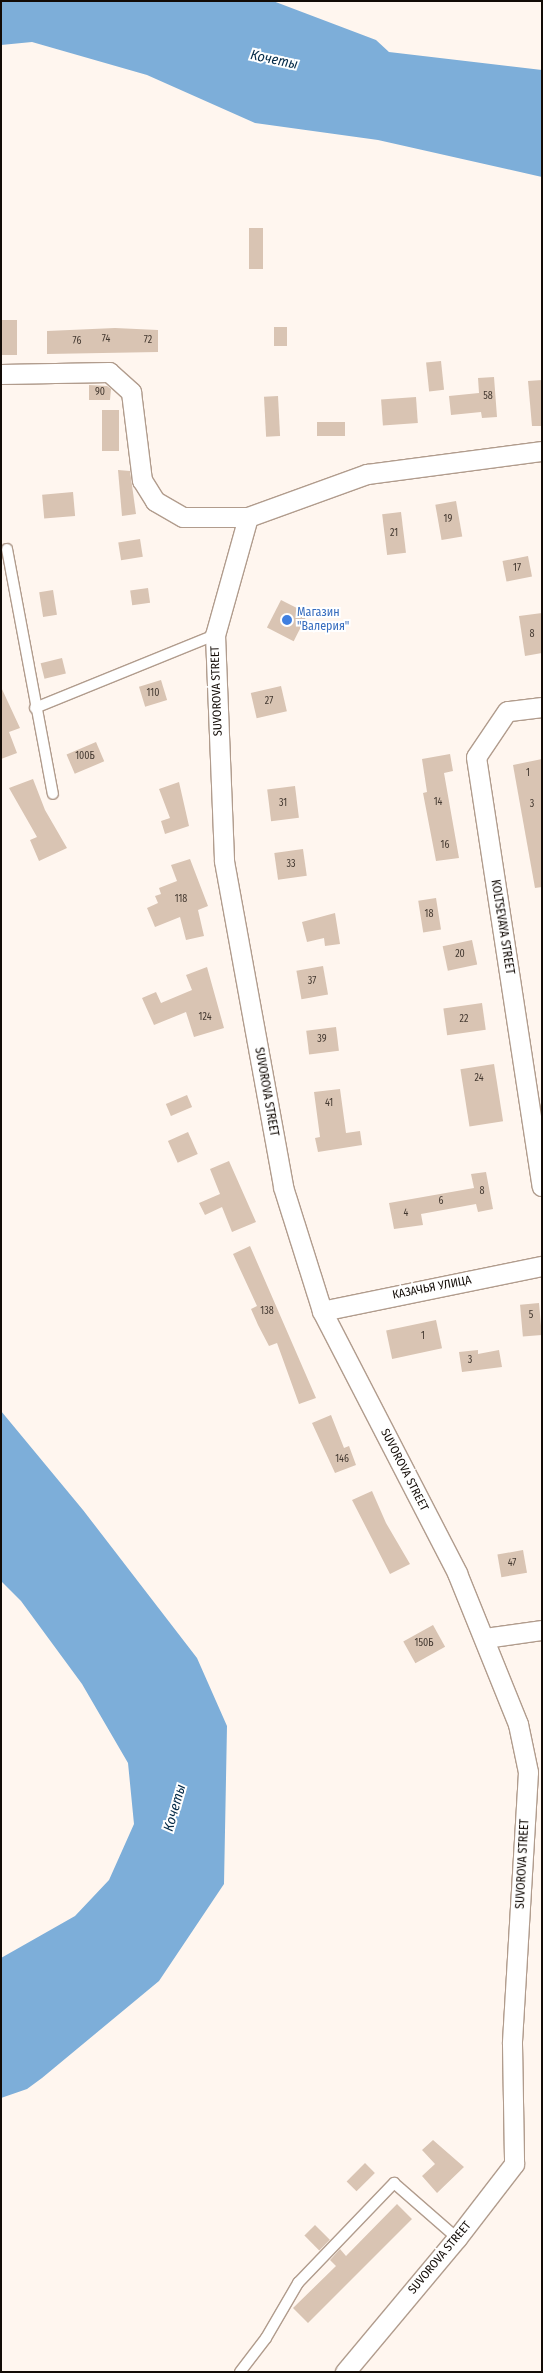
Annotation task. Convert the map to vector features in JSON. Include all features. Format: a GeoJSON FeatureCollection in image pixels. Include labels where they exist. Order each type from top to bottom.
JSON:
{"type":"FeatureCollection","features":[{"type":"Feature","properties":{"kind":"street"},"geometry":{"type":"LineString","coordinates":[[1,374],[110,372],[131,392],[142,480],[155,501],[183,517],[248,517],[367,474],[542,451]]}},
{"type":"Feature","properties":{"kind":"street","name":"SUVOROVA STREET"},"geometry":{"type":"LineString","coordinates":[[248,517],[215,635],[224,861],[283,1187],[322,1311],[457,1573],[485,1638],[518,1724],[528,1772],[512,2044],[514,2164],[458,2238],[345,2372]]}},
{"type":"Feature","properties":{"kind":"street","name":"KOLTSEVAYA STREET"},"geometry":{"type":"LineString","coordinates":[[542,707],[507,711],[476,757],[542,1186]]}},
{"type":"Feature","properties":{"kind":"street","name":"КАЗАЧЬЯ УЛИЦА"},"geometry":{"type":"LineString","coordinates":[[322,1311],[542,1266]]}},
{"type":"Feature","properties":{"kind":"street"},"geometry":{"type":"LineString","coordinates":[[485,1638],[542,1630]]}},
{"type":"Feature","properties":{"kind":"lane"},"geometry":{"type":"LineString","coordinates":[[8,549],[35,708],[53,794]]}},
{"type":"Feature","properties":{"kind":"lane"},"geometry":{"type":"LineString","coordinates":[[35,708],[215,635]]}},
{"type":"Feature","properties":{"kind":"lane"},"geometry":{"type":"LineString","coordinates":[[240,2372],[266,2338],[298,2283],[394,2183],[458,2238]]}},
{"type":"Feature","properties":{"kind":"water","name":"Кочеты"},"geometry":{"type":"Polygon","coordinates":[[[1,1],[273,1],[376,40],[389,52],[542,70],[542,177],[378,140],[255,123],[147,75],[32,42],[1,45],[1,1]]]}},
{"type":"Feature","properties":{"kind":"water","name":"Кочеты"},"geometry":{"type":"Polygon","coordinates":[[[1,1411],[83,1510],[197,1658],[227,1726],[224,1884],[159,1981],[42,2078],[27,2089],[1,2098],[1,1958],[75,1916],[109,1880],[134,1824],[128,1763],[82,1684],[21,1601],[1,1581],[1,1411]]]}},
{"type":"Feature","properties":{"kind":"building"},"geometry":{"type":"Polygon","coordinates":[[[249,228],[263,228],[263,269],[249,269],[249,228]]]}},
{"type":"Feature","properties":{"kind":"building"},"geometry":{"type":"Polygon","coordinates":[[[1,320],[17,320],[17,355],[1,355],[1,320]]]}},
{"type":"Feature","properties":{"kind":"building"},"geometry":{"type":"Polygon","coordinates":[[[274,327],[287,327],[287,346],[274,346],[274,327]]]}},
{"type":"Feature","properties":{"kind":"building"},"geometry":{"type":"Polygon","coordinates":[[[115,328],[158,330],[158,352],[47,354],[47,331],[115,328]]]}},
{"type":"Feature","properties":{"kind":"building"},"geometry":{"type":"Polygon","coordinates":[[[441,361],[444,390],[429,391],[426,363],[441,361]]]}},
{"type":"Feature","properties":{"kind":"building"},"geometry":{"type":"Polygon","coordinates":[[[494,377],[497,417],[482,418],[481,412],[451,415],[449,396],[479,393],[478,378],[494,377]]]}},
{"type":"Feature","properties":{"kind":"building"},"geometry":{"type":"Polygon","coordinates":[[[542,380],[542,426],[532,426],[528,381],[542,380]]]}},
{"type":"Feature","properties":{"kind":"building"},"geometry":{"type":"Polygon","coordinates":[[[89,385],[107,386],[111,389],[110,400],[89,400],[89,385]]]}},
{"type":"Feature","properties":{"kind":"building"},"geometry":{"type":"Polygon","coordinates":[[[278,396],[280,436],[266,437],[264,397],[278,396]]]}},
{"type":"Feature","properties":{"kind":"building"},"geometry":{"type":"Polygon","coordinates":[[[416,397],[418,423],[383,425],[381,399],[416,397]]]}},
{"type":"Feature","properties":{"kind":"building"},"geometry":{"type":"Polygon","coordinates":[[[102,410],[119,410],[119,451],[102,451],[102,410]]]}},
{"type":"Feature","properties":{"kind":"building"},"geometry":{"type":"Polygon","coordinates":[[[317,422],[345,422],[345,436],[317,436],[317,422]]]}},
{"type":"Feature","properties":{"kind":"building"},"geometry":{"type":"Polygon","coordinates":[[[118,470],[130,471],[136,514],[122,516],[118,470]]]}},
{"type":"Feature","properties":{"kind":"building"},"geometry":{"type":"Polygon","coordinates":[[[73,492],[75,516],[44,519],[42,495],[73,492]]]}},
{"type":"Feature","properties":{"kind":"building"},"geometry":{"type":"Polygon","coordinates":[[[456,501],[462,536],[442,540],[435,505],[456,501]]]}},
{"type":"Feature","properties":{"kind":"building"},"geometry":{"type":"Polygon","coordinates":[[[401,512],[406,553],[387,555],[382,514],[401,512]]]}},
{"type":"Feature","properties":{"kind":"building"},"geometry":{"type":"Polygon","coordinates":[[[140,539],[143,557],[121,560],[118,542],[140,539]]]}},
{"type":"Feature","properties":{"kind":"building"},"geometry":{"type":"Polygon","coordinates":[[[528,556],[532,577],[506,582],[502,561],[528,556]]]}},
{"type":"Feature","properties":{"kind":"building"},"geometry":{"type":"Polygon","coordinates":[[[148,588],[150,603],[132,605],[130,591],[148,588]]]}},
{"type":"Feature","properties":{"kind":"building"},"geometry":{"type":"Polygon","coordinates":[[[53,590],[57,615],[43,617],[39,592],[53,590]]]}},
{"type":"Feature","properties":{"kind":"building","name":"Магазин \"Валерия\""},"geometry":{"type":"Polygon","coordinates":[[[281,600],[308,614],[294,641],[267,628],[281,600]]]}},
{"type":"Feature","properties":{"kind":"building"},"geometry":{"type":"Polygon","coordinates":[[[542,613],[542,653],[525,656],[519,616],[542,613]]]}},
{"type":"Feature","properties":{"kind":"building"},"geometry":{"type":"Polygon","coordinates":[[[62,658],[66,674],[45,679],[41,663],[62,658]]]}},
{"type":"Feature","properties":{"kind":"building"},"geometry":{"type":"Polygon","coordinates":[[[161,680],[167,700],[145,707],[139,687],[161,680]]]}},
{"type":"Feature","properties":{"kind":"building"},"geometry":{"type":"Polygon","coordinates":[[[281,686],[287,711],[257,718],[251,693],[281,686]]]}},
{"type":"Feature","properties":{"kind":"building"},"geometry":{"type":"Polygon","coordinates":[[[1,687],[20,728],[9,732],[17,753],[1,759],[1,687]]]}},
{"type":"Feature","properties":{"kind":"building"},"geometry":{"type":"Polygon","coordinates":[[[96,742],[104,761],[75,774],[67,755],[96,742]]]}},
{"type":"Feature","properties":{"kind":"building"},"geometry":{"type":"Polygon","coordinates":[[[450,754],[453,771],[444,773],[459,858],[436,861],[423,793],[427,792],[422,759],[450,754]]]}},
{"type":"Feature","properties":{"kind":"building"},"geometry":{"type":"Polygon","coordinates":[[[542,759],[542,887],[535,888],[513,765],[542,759]]]}},
{"type":"Feature","properties":{"kind":"building"},"geometry":{"type":"Polygon","coordinates":[[[33,779],[45,810],[67,848],[39,861],[30,840],[37,837],[9,788],[33,779]]]}},
{"type":"Feature","properties":{"kind":"building"},"geometry":{"type":"Polygon","coordinates":[[[179,782],[189,826],[165,834],[161,821],[170,818],[159,789],[179,782]]]}},
{"type":"Feature","properties":{"kind":"building"},"geometry":{"type":"Polygon","coordinates":[[[295,786],[299,818],[271,821],[267,789],[295,786]]]}},
{"type":"Feature","properties":{"kind":"building"},"geometry":{"type":"Polygon","coordinates":[[[303,849],[307,876],[278,880],[274,853],[303,849]]]}},
{"type":"Feature","properties":{"kind":"building"},"geometry":{"type":"Polygon","coordinates":[[[190,859],[208,906],[198,910],[204,936],[186,940],[180,917],[155,927],[147,908],[158,903],[155,896],[161,894],[159,888],[177,881],[171,865],[190,859]]]}},
{"type":"Feature","properties":{"kind":"building"},"geometry":{"type":"Polygon","coordinates":[[[436,898],[441,930],[423,932],[418,901],[436,898]]]}},
{"type":"Feature","properties":{"kind":"building"},"geometry":{"type":"Polygon","coordinates":[[[335,913],[340,944],[325,946],[324,938],[307,942],[302,922],[335,913]]]}},
{"type":"Feature","properties":{"kind":"building"},"geometry":{"type":"Polygon","coordinates":[[[472,940],[477,964],[448,971],[443,946],[472,940]]]}},
{"type":"Feature","properties":{"kind":"building"},"geometry":{"type":"Polygon","coordinates":[[[323,966],[328,995],[301,999],[296,971],[323,966]]]}},
{"type":"Feature","properties":{"kind":"building"},"geometry":{"type":"Polygon","coordinates":[[[207,967],[224,1028],[194,1037],[186,1012],[154,1025],[142,998],[156,992],[161,1003],[192,990],[186,975],[207,967]]]}},
{"type":"Feature","properties":{"kind":"building"},"geometry":{"type":"Polygon","coordinates":[[[482,1003],[486,1030],[447,1035],[443,1008],[482,1003]]]}},
{"type":"Feature","properties":{"kind":"building"},"geometry":{"type":"Polygon","coordinates":[[[336,1027],[339,1051],[309,1054],[306,1031],[336,1027]]]}},
{"type":"Feature","properties":{"kind":"building"},"geometry":{"type":"Polygon","coordinates":[[[494,1064],[503,1121],[469,1127],[460,1069],[494,1064]]]}},
{"type":"Feature","properties":{"kind":"building"},"geometry":{"type":"Polygon","coordinates":[[[340,1089],[346,1133],[360,1131],[362,1145],[318,1152],[315,1138],[320,1137],[314,1092],[340,1089]]]}},
{"type":"Feature","properties":{"kind":"building"},"geometry":{"type":"Polygon","coordinates":[[[187,1095],[192,1107],[171,1116],[166,1104],[187,1095]]]}},
{"type":"Feature","properties":{"kind":"building"},"geometry":{"type":"Polygon","coordinates":[[[188,1132],[198,1154],[178,1163],[168,1141],[188,1132]]]}},
{"type":"Feature","properties":{"kind":"building"},"geometry":{"type":"Polygon","coordinates":[[[229,1161],[256,1222],[232,1232],[222,1207],[205,1215],[199,1203],[220,1194],[210,1169],[229,1161]]]}},
{"type":"Feature","properties":{"kind":"building"},"geometry":{"type":"Polygon","coordinates":[[[486,1172],[493,1209],[478,1212],[476,1204],[421,1214],[423,1225],[394,1229],[389,1203],[474,1188],[471,1174],[486,1172]]]}},
{"type":"Feature","properties":{"kind":"building"},"geometry":{"type":"Polygon","coordinates":[[[250,1246],[316,1398],[299,1404],[277,1343],[269,1346],[251,1309],[257,1306],[233,1254],[250,1246]]]}},
{"type":"Feature","properties":{"kind":"building"},"geometry":{"type":"Polygon","coordinates":[[[539,1303],[542,1335],[523,1337],[520,1305],[539,1303]]]}},
{"type":"Feature","properties":{"kind":"building"},"geometry":{"type":"Polygon","coordinates":[[[436,1320],[442,1348],[392,1359],[386,1331],[436,1320]]]}},
{"type":"Feature","properties":{"kind":"building"},"geometry":{"type":"Polygon","coordinates":[[[478,1350],[478,1354],[499,1350],[502,1367],[462,1372],[459,1352],[478,1350]]]}},
{"type":"Feature","properties":{"kind":"building"},"geometry":{"type":"Polygon","coordinates":[[[331,1415],[344,1448],[349,1446],[356,1465],[335,1473],[312,1423],[331,1415]]]}},
{"type":"Feature","properties":{"kind":"building"},"geometry":{"type":"Polygon","coordinates":[[[372,1491],[386,1523],[410,1564],[390,1574],[352,1500],[372,1491]]]}},
{"type":"Feature","properties":{"kind":"building"},"geometry":{"type":"Polygon","coordinates":[[[523,1550],[527,1573],[501,1577],[497,1555],[523,1550]]]}},
{"type":"Feature","properties":{"kind":"building"},"geometry":{"type":"Polygon","coordinates":[[[433,1625],[445,1647],[415,1663],[403,1641],[433,1625]]]}},
{"type":"Feature","properties":{"kind":"building"},"geometry":{"type":"Polygon","coordinates":[[[433,2140],[464,2167],[437,2193],[422,2176],[435,2164],[422,2150],[433,2140]]]}},
{"type":"Feature","properties":{"kind":"building"},"geometry":{"type":"Polygon","coordinates":[[[365,2163],[375,2173],[357,2191],[347,2181],[365,2163]]]}},
{"type":"Feature","properties":{"kind":"building"},"geometry":{"type":"Polygon","coordinates":[[[397,2204],[412,2219],[308,2323],[293,2308],[336,2266],[330,2260],[340,2249],[346,2256],[397,2204]]]}},
{"type":"Feature","properties":{"kind":"building"},"geometry":{"type":"Polygon","coordinates":[[[315,2225],[330,2240],[319,2250],[304,2236],[315,2225]]]}},
{"type":"Feature","properties":{"kind":"place","name":"Магазин \"Валерия\""},"geometry":{"type":"Point","coordinates":[287,620]}}]}
